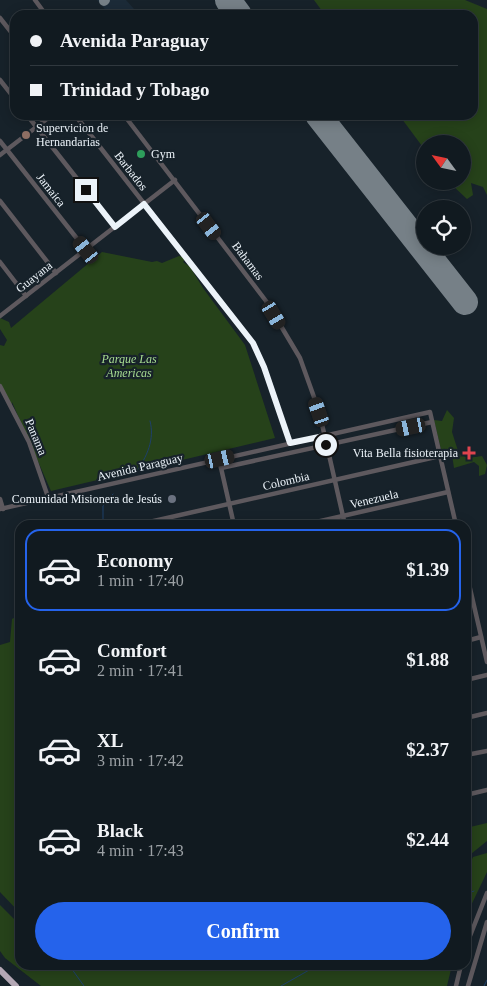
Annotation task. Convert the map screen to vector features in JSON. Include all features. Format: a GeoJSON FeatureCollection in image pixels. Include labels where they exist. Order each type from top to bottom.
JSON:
{"type":"FeatureCollection","features":[{"type":"Feature","properties":{"kind":"highway"},"geometry":{"type":"LineString","coordinates":[[2,975],[16,986]]}},
{"type":"Feature","properties":{"kind":"street"},"geometry":{"type":"LineString","coordinates":[[0,18],[10,31]]}},
{"type":"Feature","properties":{"kind":"street"},"geometry":{"type":"LineString","coordinates":[[0,80],[10,93]]}},
{"type":"Feature","properties":{"kind":"street"},"geometry":{"type":"LineString","coordinates":[[31,120],[115,227]]}},
{"type":"Feature","properties":{"kind":"street"},"geometry":{"type":"LineString","coordinates":[[0,155],[46,120]]}},
{"type":"Feature","properties":{"kind":"street","name":"Barbados"},"geometry":{"type":"LineString","coordinates":[[79,120],[253,343],[264,367],[290,443]]}},
{"type":"Feature","properties":{"kind":"street","name":"Bahamas"},"geometry":{"type":"LineString","coordinates":[[128,120],[266,301],[300,358],[319,412],[344,520]]}},
{"type":"Feature","properties":{"kind":"street","name":"Jamaica"},"geometry":{"type":"LineString","coordinates":[[0,141],[86,250]]}},
{"type":"Feature","properties":{"kind":"street","name":"Guayana"},"geometry":{"type":"LineString","coordinates":[[0,316],[175,180]]}},
{"type":"Feature","properties":{"kind":"street"},"geometry":{"type":"LineString","coordinates":[[0,201],[56,273]]}},
{"type":"Feature","properties":{"kind":"street"},"geometry":{"type":"LineString","coordinates":[[0,262],[26,296]]}},
{"type":"Feature","properties":{"kind":"street","name":"Panama"},"geometry":{"type":"LineString","coordinates":[[0,386],[29,442],[48,497]]}},
{"type":"Feature","properties":{"kind":"street","name":"Avenida Paraguay"},"geometry":{"type":"LineString","coordinates":[[1,509],[430,412],[432,422]]}},
{"type":"Feature","properties":{"kind":"street"},"geometry":{"type":"LineString","coordinates":[[222,468],[432,422],[455,520]]}},
{"type":"Feature","properties":{"kind":"street","name":"Colombia"},"geometry":{"type":"LineString","coordinates":[[158,520],[440,456]]}},
{"type":"Feature","properties":{"kind":"street"},"geometry":{"type":"LineString","coordinates":[[220,459],[233,520]]}},
{"type":"Feature","properties":{"kind":"street","name":"Venezuela"},"geometry":{"type":"LineString","coordinates":[[325,520],[448,492]]}},
{"type":"Feature","properties":{"kind":"street"},"geometry":{"type":"LineString","coordinates":[[0,499],[1,509]]}},
{"type":"Feature","properties":{"kind":"street"},"geometry":{"type":"LineString","coordinates":[[471,592],[487,662]]}},
{"type":"Feature","properties":{"kind":"street"},"geometry":{"type":"LineString","coordinates":[[471,640],[481,637]]}},
{"type":"Feature","properties":{"kind":"street"},"geometry":{"type":"LineString","coordinates":[[471,679],[487,675]]}},
{"type":"Feature","properties":{"kind":"street"},"geometry":{"type":"LineString","coordinates":[[471,717],[487,714]]}},
{"type":"Feature","properties":{"kind":"street"},"geometry":{"type":"LineString","coordinates":[[471,755],[487,751]]}},
{"type":"Feature","properties":{"kind":"street"},"geometry":{"type":"LineString","coordinates":[[471,793],[487,790]]}},
{"type":"Feature","properties":{"kind":"street"},"geometry":{"type":"LineString","coordinates":[[471,933],[487,893]]}},
{"type":"Feature","properties":{"kind":"street"},"geometry":{"type":"LineString","coordinates":[[468,986],[487,922]]}},
{"type":"Feature","properties":{"kind":"street"},"geometry":{"type":"LineString","coordinates":[[456,986],[460,970]]}},
{"type":"Feature","properties":{"kind":"shaded area"},"geometry":{"type":"Polygon","coordinates":[[[97,0],[126,0],[134,9],[133,10],[106,10],[97,0]]]}},
{"type":"Feature","properties":{"kind":"green space"},"geometry":{"type":"Polygon","coordinates":[[[314,0],[465,0],[487,9],[487,195],[483,187],[471,183],[471,135],[416,135],[416,138],[403,120],[478,120],[478,10],[321,10],[314,0]]]}},
{"type":"Feature","properties":{"kind":"green space"},"geometry":{"type":"Polygon","coordinates":[[[471,183],[473,195],[467,199],[457,190],[471,190],[471,183]]]}},
{"type":"Feature","properties":{"kind":"green space","name":"Parque Las Americas"},"geometry":{"type":"Polygon","coordinates":[[[102,252],[162,263],[179,256],[186,258],[183,262],[190,267],[245,345],[275,438],[51,491],[12,402],[12,405],[0,386],[0,345],[4,346],[7,340],[0,329],[0,318],[9,322],[11,328],[102,252]]]}},
{"type":"Feature","properties":{"kind":"green space"},"geometry":{"type":"Polygon","coordinates":[[[447,410],[454,418],[452,432],[459,454],[468,458],[482,456],[487,465],[485,474],[479,476],[479,466],[474,462],[454,468],[452,455],[449,453],[443,458],[434,420],[442,421],[447,410]]]}},
{"type":"Feature","properties":{"kind":"green space"},"geometry":{"type":"Polygon","coordinates":[[[15,618],[15,908],[0,892],[0,645],[10,642],[12,619],[15,618]]]}},
{"type":"Feature","properties":{"kind":"green space"},"geometry":{"type":"Polygon","coordinates":[[[487,823],[487,841],[471,854],[471,827],[487,823]]]}},
{"type":"Feature","properties":{"kind":"green space"},"geometry":{"type":"Polygon","coordinates":[[[487,853],[487,872],[471,906],[471,861],[473,857],[487,853]]]}},
{"type":"Feature","properties":{"kind":"green space"},"geometry":{"type":"Polygon","coordinates":[[[0,905],[15,920],[15,966],[0,951],[0,905]]]}},
{"type":"Feature","properties":{"kind":"green space"},"geometry":{"type":"Polygon","coordinates":[[[20,970],[451,970],[447,986],[41,986],[20,970]]]}},
{"type":"Feature","properties":{"kind":"waterway"},"geometry":{"type":"LineString","coordinates":[[136,472],[144,460],[151,441],[150,421]]}},
{"type":"Feature","properties":{"kind":"waterway"},"geometry":{"type":"LineString","coordinates":[[103,520],[103,506],[113,494]]}},
{"type":"Feature","properties":{"kind":"waterway"},"geometry":{"type":"LineString","coordinates":[[73,970],[84,986]]}},
{"type":"Feature","properties":{"kind":"waterway"},"geometry":{"type":"LineString","coordinates":[[281,986],[309,970]]}},
{"type":"Feature","properties":{"kind":"waterway"},"geometry":{"type":"LineString","coordinates":[[484,986],[487,980]]}},
{"type":"Feature","properties":{"kind":"runway"},"geometry":{"type":"LineString","coordinates":[[228,0],[235,10]]}},
{"type":"Feature","properties":{"kind":"runway"},"geometry":{"type":"LineString","coordinates":[[322,120],[465,302]]}},
{"type":"Feature","properties":{"kind":"place","name":"Supervicion de Hernandarias"},"geometry":{"type":"Point","coordinates":[26,135]}},
{"type":"Feature","properties":{"kind":"place","name":"Gym"},"geometry":{"type":"Point","coordinates":[141,154]}},
{"type":"Feature","properties":{"kind":"place","name":"Vita Bella fisioterapia"},"geometry":{"type":"Point","coordinates":[469,453]}},
{"type":"Feature","properties":{"kind":"place","name":"Comunidad Misionera de Jesús"},"geometry":{"type":"Point","coordinates":[172,499]}},
{"type":"Feature","properties":{"kind":"route"},"geometry":{"type":"LineString","coordinates":[[86,190],[115,227],[144,204],[253,343],[264,367],[290,443],[324,436],[326,445]]}}]}
